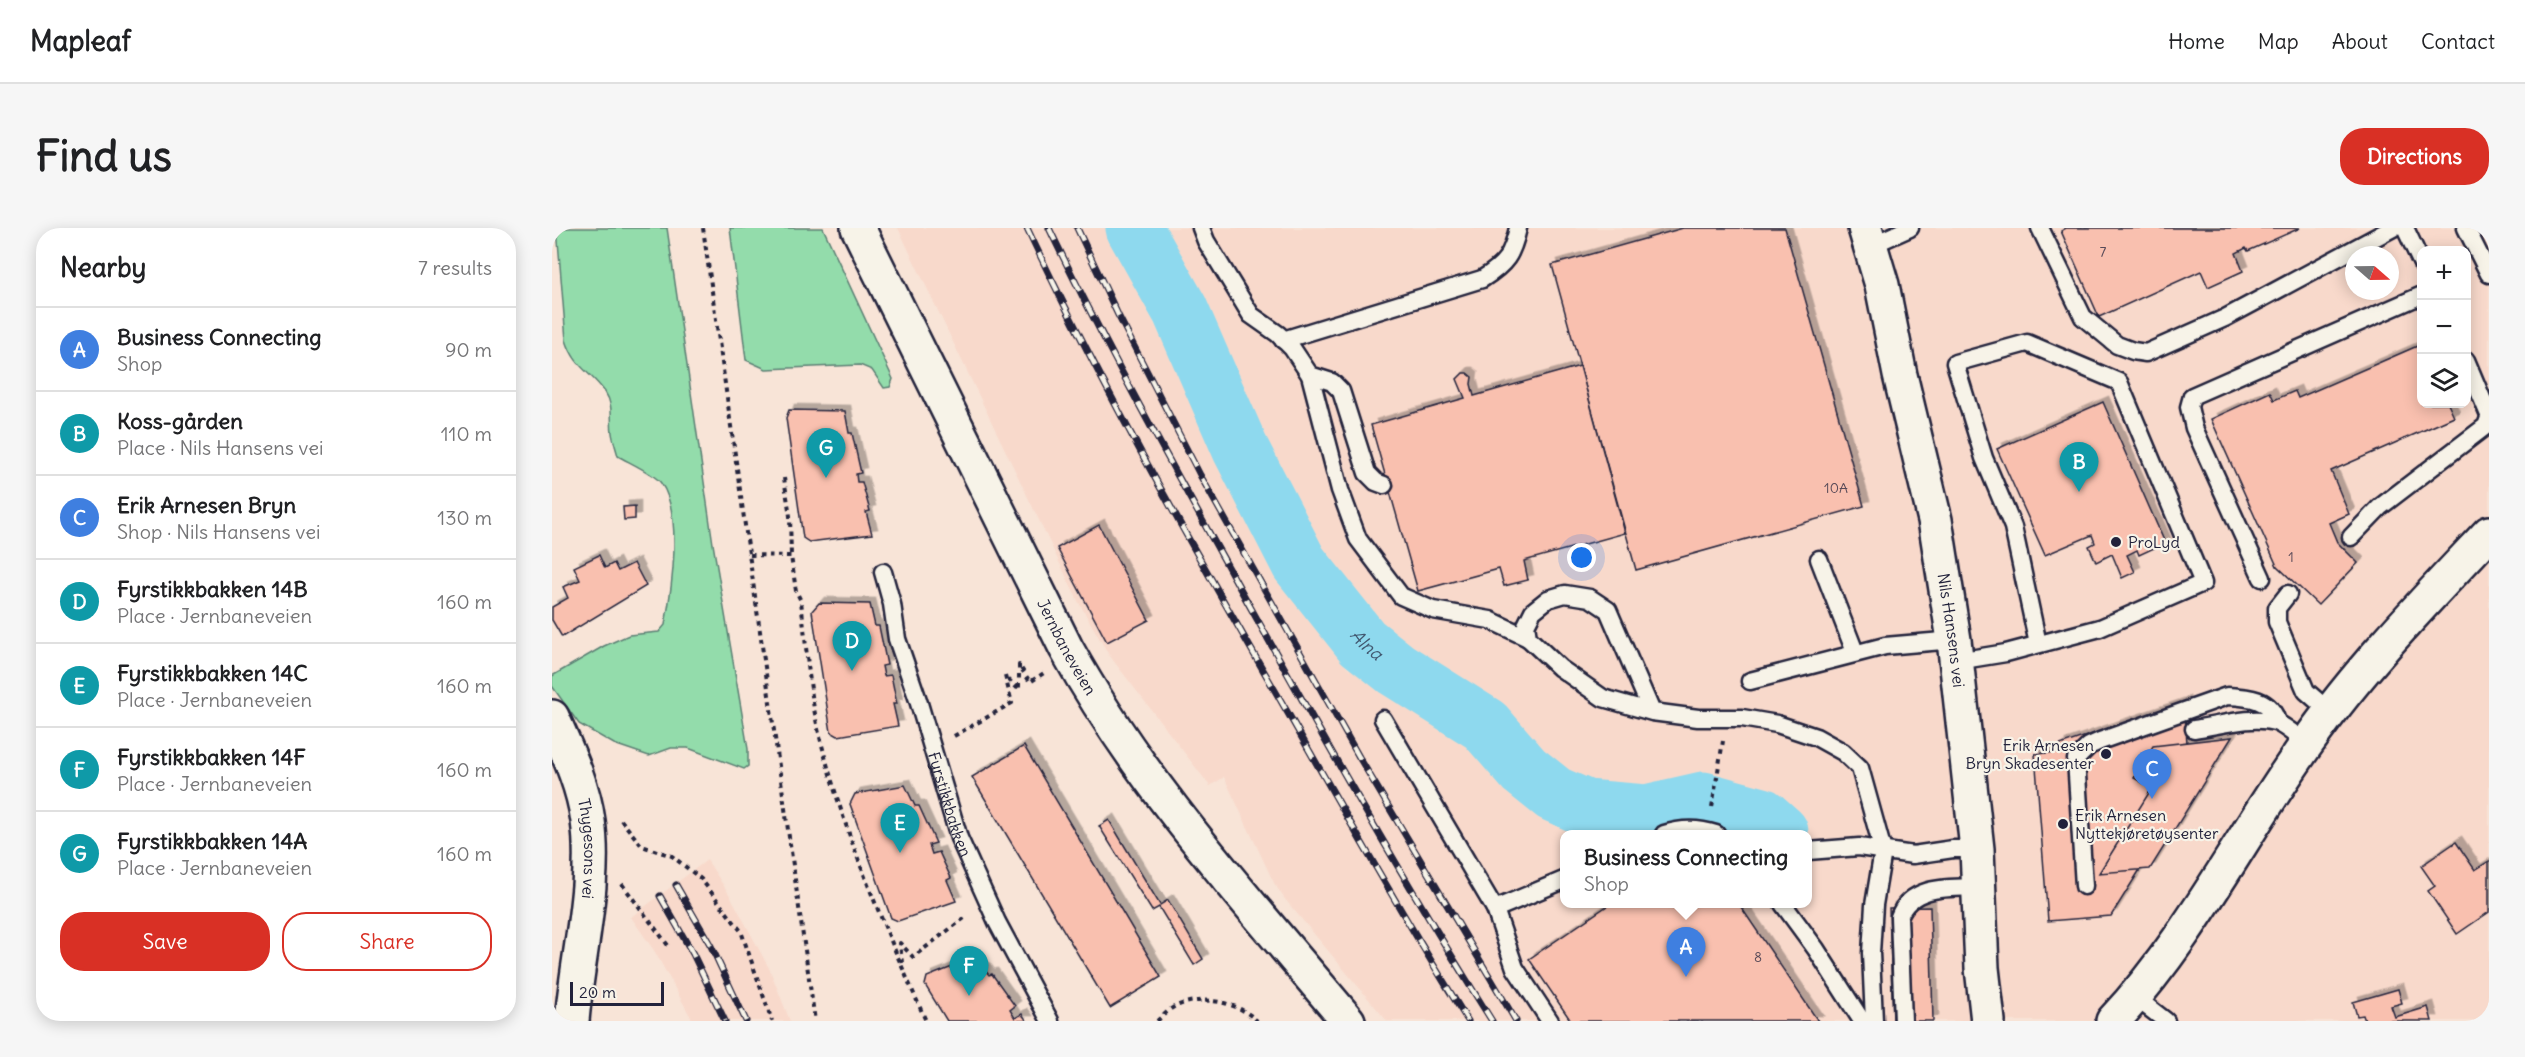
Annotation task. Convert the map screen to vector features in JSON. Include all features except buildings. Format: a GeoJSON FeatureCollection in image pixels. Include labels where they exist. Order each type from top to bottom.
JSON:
{"type":"FeatureCollection","features":[{"type":"Feature","properties":{"kind":"street","name":"Jernbaneveien"},"geometry":{"type":"LineString","coordinates":[[858,228],[1066,648],[1105,716],[1154,784],[1235,886],[1348,1021]]}},
{"type":"Feature","properties":{"kind":"street","name":"Nils Hansens vei"},"geometry":{"type":"LineString","coordinates":[[1869,237],[1935,520],[1956,651],[1977,849],[1982,968],[1988,1021]]}},
{"type":"Feature","properties":{"kind":"street"},"geometry":{"type":"LineString","coordinates":[[2113,1021],[2135,997],[2185,930],[2244,836],[2330,712],[2418,609],[2489,533]]}},
{"type":"Feature","properties":{"kind":"street","name":"Thygesons vei"},"geometry":{"type":"LineString","coordinates":[[552,717],[573,764],[584,797],[589,823],[590,866],[573,1021]]}},
{"type":"Feature","properties":{"kind":"lane"},"geometry":{"type":"LineString","coordinates":[[1201,228],[1251,315],[1283,340],[1310,375],[1340,490],[1358,539],[1401,596],[1433,610],[1490,620],[1528,638],[1560,668],[1603,698],[1652,712],[1698,718],[1742,718],[1777,724],[1816,737],[1843,752],[1860,768],[1883,851],[1874,905],[1872,941],[1874,1021]]}},
{"type":"Feature","properties":{"kind":"lane"},"geometry":{"type":"LineString","coordinates":[[1283,340],[1482,279],[1495,271],[1512,252],[1518,228]]}},
{"type":"Feature","properties":{"kind":"lane","name":"Nils Hansens vei"},"geometry":{"type":"LineString","coordinates":[[1869,237],[1910,228]]}},
{"type":"Feature","properties":{"kind":"lane"},"geometry":{"type":"LineString","coordinates":[[2040,228],[2083,317],[2117,345],[2133,351],[2146,352],[2225,318],[2393,228]]}},
{"type":"Feature","properties":{"kind":"lane"},"geometry":{"type":"LineString","coordinates":[[2405,228],[2417,255]]}},
{"type":"Feature","properties":{"kind":"lane"},"geometry":{"type":"LineString","coordinates":[[2466,228],[2489,274]]}},
{"type":"Feature","properties":{"kind":"lane"},"geometry":{"type":"LineString","coordinates":[[2262,578],[2194,428],[2189,407],[2192,396],[2417,297]]}},
{"type":"Feature","properties":{"kind":"lane"},"geometry":{"type":"LineString","coordinates":[[1750,681],[1885,646],[1996,655],[2100,628],[2203,583],[2119,382],[2027,343],[1955,363],[1984,458],[2013,527],[2038,644]]}},
{"type":"Feature","properties":{"kind":"lane"},"geometry":{"type":"LineString","coordinates":[[2351,537],[2380,507],[2486,426],[2489,416],[2471,372]]}},
{"type":"Feature","properties":{"kind":"lane"},"geometry":{"type":"LineString","coordinates":[[1310,375],[1332,382],[1341,391],[1367,473],[1376,482],[1384,485]]}},
{"type":"Feature","properties":{"kind":"lane"},"geometry":{"type":"LineString","coordinates":[[1819,559],[1855,652]]}},
{"type":"Feature","properties":{"kind":"lane","name":"Fyrstikkbakken"},"geometry":{"type":"LineString","coordinates":[[883,572],[892,604],[897,639],[959,838],[987,900],[1050,1021]]}},
{"type":"Feature","properties":{"kind":"lane"},"geometry":{"type":"LineString","coordinates":[[1528,638],[1526,625],[1533,611],[1548,599],[1565,594],[1590,598],[1608,610],[1652,712]]}},
{"type":"Feature","properties":{"kind":"lane"},"geometry":{"type":"LineString","coordinates":[[2288,594],[2277,608],[2277,622],[2306,691],[2330,712]]}},
{"type":"Feature","properties":{"kind":"lane"},"geometry":{"type":"LineString","coordinates":[[2084,886],[2076,759],[2082,751],[2100,741],[2227,696],[2248,697],[2261,702],[2274,712],[2277,722]]}},
{"type":"Feature","properties":{"kind":"lane"},"geometry":{"type":"LineString","coordinates":[[1383,718],[1495,909],[1515,968],[1550,1021]]}},
{"type":"Feature","properties":{"kind":"lane"},"geometry":{"type":"LineString","coordinates":[[2194,729],[2247,721],[2277,722],[2307,744]]}},
{"type":"Feature","properties":{"kind":"lane"},"geometry":{"type":"LineString","coordinates":[[1812,852],[1859,847],[1913,855],[1953,849],[1977,849]]}},
{"type":"Feature","properties":{"kind":"lane"},"geometry":{"type":"LineString","coordinates":[[1495,909],[1560,882]]}},
{"type":"Feature","properties":{"kind":"lane"},"geometry":{"type":"LineString","coordinates":[[1903,1021],[1899,917],[1901,912],[1911,899],[1920,893],[1980,887]]}},
{"type":"Feature","properties":{"kind":"lane"},"geometry":{"type":"LineString","coordinates":[[1787,908],[1862,1021]]}},
{"type":"Feature","properties":{"kind":"lane"},"geometry":{"type":"LineString","coordinates":[[2135,997],[2166,1021]]}},
{"type":"Feature","properties":{"kind":"path"},"geometry":{"type":"LineString","coordinates":[[703,228],[815,1021]]}},
{"type":"Feature","properties":{"kind":"path"},"geometry":{"type":"LineString","coordinates":[[784,478],[790,516],[791,556],[796,591],[801,602],[818,727],[836,793],[876,904],[926,1021]]}},
{"type":"Feature","properties":{"kind":"path"},"geometry":{"type":"LineString","coordinates":[[750,555],[791,556]]}},
{"type":"Feature","properties":{"kind":"path"},"geometry":{"type":"LineString","coordinates":[[932,748],[1011,703],[1005,676],[1019,690],[1019,665],[1030,682],[1053,668]]}},
{"type":"Feature","properties":{"kind":"path"},"geometry":{"type":"LineString","coordinates":[[1712,811],[1719,767]]}},
{"type":"Feature","properties":{"kind":"path"},"geometry":{"type":"LineString","coordinates":[[615,813],[642,846],[672,856],[701,879],[741,932],[772,1021]]}},
{"type":"Feature","properties":{"kind":"path"},"geometry":{"type":"LineString","coordinates":[[618,879],[670,948]]}},
{"type":"Feature","properties":{"kind":"path"},"geometry":{"type":"LineString","coordinates":[[903,969],[900,943],[913,957],[987,900]]}},
{"type":"Feature","properties":{"kind":"path"},"geometry":{"type":"LineString","coordinates":[[1157,1021],[1174,1007],[1193,1002],[1211,1001],[1238,1007],[1257,1021]]}},
{"type":"Feature","properties":{"kind":"shaded area"},"geometry":{"type":"Polygon","coordinates":[[[898,228],[1108,228],[1187,390],[1315,626],[1350,671],[1166,228],[2489,228],[2489,1021],[1387,1021],[1284,898],[1274,883],[1224,777],[1210,786],[1109,655],[1078,601],[898,228]]]}},
{"type":"Feature","properties":{"kind":"shaded area"},"geometry":{"type":"Polygon","coordinates":[[[707,860],[731,897],[770,970],[790,1021],[693,1021],[655,952],[631,917],[707,860]]]}},
{"type":"Feature","properties":{"kind":"green space"},"geometry":{"type":"Polygon","coordinates":[[[557,228],[667,228],[713,544],[748,749],[748,766],[744,769],[688,748],[671,748],[649,756],[614,744],[579,724],[552,686],[552,676],[604,646],[629,635],[659,632],[665,625],[674,552],[672,513],[661,483],[647,472],[618,456],[612,433],[611,407],[608,397],[578,363],[566,340],[557,228]]]}},
{"type":"Feature","properties":{"kind":"green space"},"geometry":{"type":"Polygon","coordinates":[[[730,228],[823,228],[893,379],[890,387],[884,388],[872,370],[860,365],[766,369],[746,360],[730,228]]]}},
{"type":"Feature","properties":{"kind":"waterway","name":"Alna"},"geometry":{"type":"LineString","coordinates":[[1134,228],[1180,310],[1240,448],[1299,563],[1362,642],[1396,669],[1485,725],[1524,770],[1554,794],[1586,808],[1646,813],[1703,800],[1762,816],[1778,830]]}},
{"type":"Feature","properties":{"kind":"railway"},"geometry":{"type":"LineString","coordinates":[[1027,228],[1085,347],[1179,522],[1371,859],[1468,1021]]}},
{"type":"Feature","properties":{"kind":"railway"},"geometry":{"type":"LineString","coordinates":[[1049,228],[1140,407],[1188,495],[1393,859],[1492,1021]]}},
{"type":"Feature","properties":{"kind":"railway"},"geometry":{"type":"LineString","coordinates":[[1077,228],[1118,315],[1200,475],[1359,757],[1516,1021]]}},
{"type":"Feature","properties":{"kind":"railway"},"geometry":{"type":"LineString","coordinates":[[676,885],[711,946],[746,1021]]}},
{"type":"Feature","properties":{"kind":"railway"},"geometry":{"type":"LineString","coordinates":[[660,896],[693,954],[725,1021]]}},
{"type":"Feature","properties":{"kind":"place","name":"Fyrstikkbakken 14A"},"geometry":{"type":"Point","coordinates":[826,478]}},
{"type":"Feature","properties":{"kind":"place","name":"Koss-gården"},"geometry":{"type":"Point","coordinates":[2079,492]}},
{"type":"Feature","properties":{"kind":"place","name":"ProLyd"},"geometry":{"type":"Point","coordinates":[2116,542]}},
{"type":"Feature","properties":{"kind":"place","name":"Fyrstikkbakken 14B"},"geometry":{"type":"Point","coordinates":[852,671]}},
{"type":"Feature","properties":{"kind":"place","name":"Erik Arnesen Bryn Skadesenter"},"geometry":{"type":"Point","coordinates":[2106,754]}},
{"type":"Feature","properties":{"kind":"place","name":"Erik Arnesen Bryn"},"geometry":{"type":"Point","coordinates":[2152,799]}},
{"type":"Feature","properties":{"kind":"place","name":"Erik Arnesen Nyttekjøretøysenter"},"geometry":{"type":"Point","coordinates":[2063,824]}},
{"type":"Feature","properties":{"kind":"place","name":"Fyrstikkbakken 14C"},"geometry":{"type":"Point","coordinates":[900,853]}},
{"type":"Feature","properties":{"kind":"place","name":"Business Connecting"},"geometry":{"type":"Point","coordinates":[1686,977]}},
{"type":"Feature","properties":{"kind":"place","name":"Fyrstikkbakken 14F"},"geometry":{"type":"Point","coordinates":[969,996]}}]}
